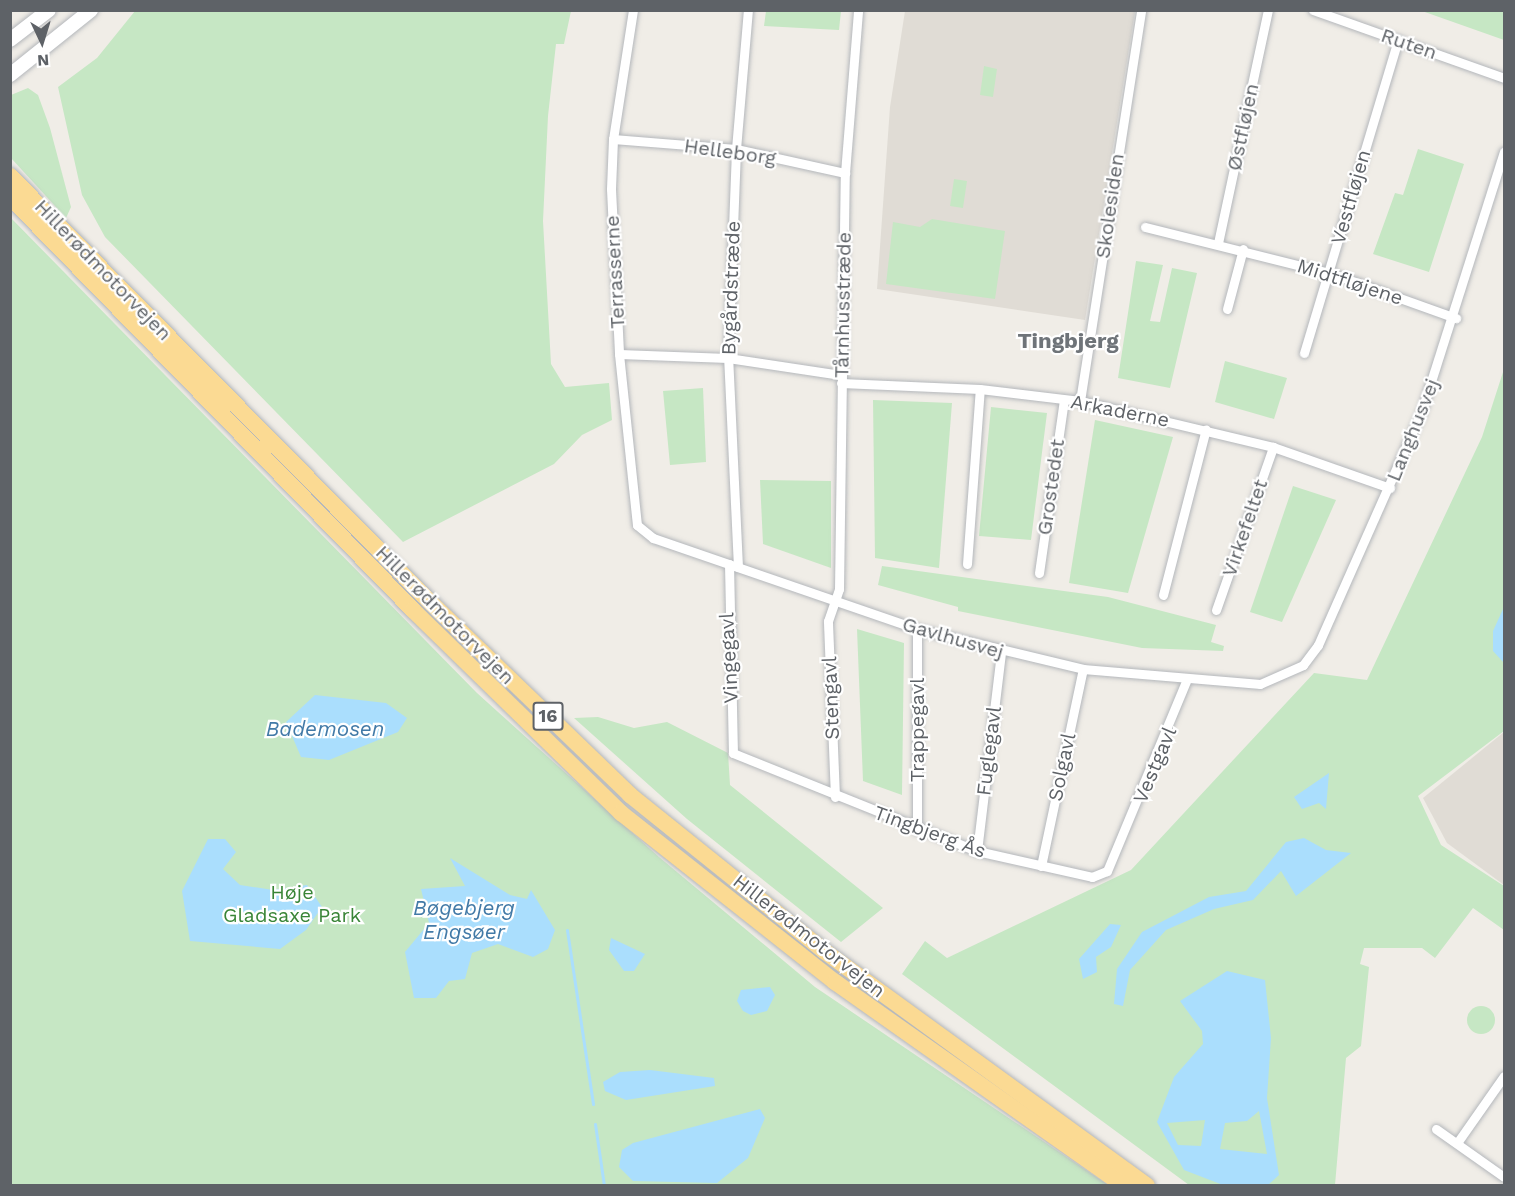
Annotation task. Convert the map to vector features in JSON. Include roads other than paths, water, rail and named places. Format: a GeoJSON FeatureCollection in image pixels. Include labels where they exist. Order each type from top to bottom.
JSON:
{"type":"FeatureCollection","features":[{"type":"Feature","properties":{"kind":"highway","name":"Hillerødmotorvejen"},"geometry":{"type":"LineString","coordinates":[[10,176],[423,595],[630,795],[824,951],[1147,1185]]}},
{"type":"Feature","properties":{"kind":"highway","name":"Hillerødmotorvejen"},"geometry":{"type":"LineString","coordinates":[[10,197],[413,610],[621,813],[836,981],[1124,1185]]}},
{"type":"Feature","properties":{"kind":"street"},"geometry":{"type":"LineString","coordinates":[[10,40],[49,10]]}},
{"type":"Feature","properties":{"kind":"street"},"geometry":{"type":"LineString","coordinates":[[10,75],[91,10]]}},
{"type":"Feature","properties":{"kind":"street","name":"Terrasserne"},"geometry":{"type":"LineString","coordinates":[[633,10],[613,139],[619,354],[634,514],[643,533]]}},
{"type":"Feature","properties":{"kind":"street","name":"Bygårdstræde"},"geometry":{"type":"LineString","coordinates":[[733,565],[728,358],[736,149],[748,10]]}},
{"type":"Feature","properties":{"kind":"street","name":"Tårnhusstræde"},"geometry":{"type":"LineString","coordinates":[[835,600],[845,173],[858,10]]}},
{"type":"Feature","properties":{"kind":"street","name":"Skolesiden"},"geometry":{"type":"LineString","coordinates":[[1080,401],[1142,10]]}},
{"type":"Feature","properties":{"kind":"street","name":"Østfløjen"},"geometry":{"type":"LineString","coordinates":[[1218,243],[1268,10]]}},
{"type":"Feature","properties":{"kind":"street","name":"Ruten"},"geometry":{"type":"LineString","coordinates":[[1313,10],[1504,78]]}},
{"type":"Feature","properties":{"kind":"street","name":"Vestfløjen"},"geometry":{"type":"LineString","coordinates":[[1304,353],[1330,273],[1398,40]]}},
{"type":"Feature","properties":{"kind":"street","name":"Helleborg"},"geometry":{"type":"LineString","coordinates":[[613,139],[736,149],[845,173]]}},
{"type":"Feature","properties":{"kind":"street","name":"Langhusvej"},"geometry":{"type":"LineString","coordinates":[[1275,681],[1303,665],[1318,645],[1390,488],[1456,318],[1504,152]]}},
{"type":"Feature","properties":{"kind":"street","name":"Midtfløjene"},"geometry":{"type":"LineString","coordinates":[[1145,227],[1243,249],[1330,273],[1456,318]]}},
{"type":"Feature","properties":{"kind":"street"},"geometry":{"type":"LineString","coordinates":[[1227,309],[1243,249]]}},
{"type":"Feature","properties":{"kind":"street","name":"Arkaderne"},"geometry":{"type":"LineString","coordinates":[[619,354],[728,358],[841,379],[980,389],[1080,401],[1206,429],[1273,447],[1390,488]]}},
{"type":"Feature","properties":{"kind":"street"},"geometry":{"type":"LineString","coordinates":[[968,564],[980,389]]}},
{"type":"Feature","properties":{"kind":"street","name":"Grostedet"},"geometry":{"type":"LineString","coordinates":[[1039,573],[1064,400]]}},
{"type":"Feature","properties":{"kind":"street"},"geometry":{"type":"LineString","coordinates":[[1163,595],[1206,429]]}},
{"type":"Feature","properties":{"kind":"street","name":"Virkefeltet"},"geometry":{"type":"LineString","coordinates":[[1216,610],[1273,447]]}},
{"type":"Feature","properties":{"kind":"street","name":"Gavlhusvej"},"geometry":{"type":"LineString","coordinates":[[643,533],[916,629],[1001,652],[1083,669],[1186,681],[1275,681]]}},
{"type":"Feature","properties":{"kind":"street","name":"Vingegavl"},"geometry":{"type":"LineString","coordinates":[[733,565],[733,753]]}},
{"type":"Feature","properties":{"kind":"street","name":"Stengavl"},"geometry":{"type":"LineString","coordinates":[[835,600],[828,621],[835,796]]}},
{"type":"Feature","properties":{"kind":"street","name":"Trappegavl"},"geometry":{"type":"LineString","coordinates":[[916,629],[917,830]]}},
{"type":"Feature","properties":{"kind":"street","name":"Fuglegavl"},"geometry":{"type":"LineString","coordinates":[[977,850],[1001,652]]}},
{"type":"Feature","properties":{"kind":"street","name":"Solgavl"},"geometry":{"type":"LineString","coordinates":[[1041,866],[1083,669]]}},
{"type":"Feature","properties":{"kind":"street","name":"Vestgavl"},"geometry":{"type":"LineString","coordinates":[[1120,848],[1186,681]]}},
{"type":"Feature","properties":{"kind":"street","name":"Tingbjerg Ås"},"geometry":{"type":"LineString","coordinates":[[733,753],[917,830],[977,850],[1041,866],[1100,876],[1120,848]]}},
{"type":"Feature","properties":{"kind":"street"},"geometry":{"type":"LineString","coordinates":[[1456,1143],[1504,1076]]}},
{"type":"Feature","properties":{"kind":"street"},"geometry":{"type":"LineString","coordinates":[[1436,1129],[1504,1177]]}},
{"type":"Feature","properties":{"kind":"water"},"geometry":{"type":"Polygon","coordinates":[[[1504,607],[1504,663],[1493,651],[1493,631],[1504,607]]]}},
{"type":"Feature","properties":{"kind":"water","name":"Bademosen"},"geometry":{"type":"Polygon","coordinates":[[[315,695],[386,703],[407,718],[398,732],[329,760],[301,757],[286,722],[315,695]]]}},
{"type":"Feature","properties":{"kind":"water"},"geometry":{"type":"Polygon","coordinates":[[[1329,773],[1326,809],[1319,803],[1302,809],[1294,797],[1329,773]]]}},
{"type":"Feature","properties":{"kind":"water"},"geometry":{"type":"Polygon","coordinates":[[[1304,838],[1326,850],[1351,853],[1296,896],[1281,871],[1253,900],[1214,909],[1166,930],[1130,970],[1123,1006],[1114,1004],[1117,969],[1142,932],[1209,897],[1246,891],[1286,842],[1304,838]]]}},
{"type":"Feature","properties":{"kind":"water"},"geometry":{"type":"Polygon","coordinates":[[[208,839],[225,839],[236,852],[223,869],[240,885],[273,890],[307,885],[322,907],[306,930],[280,949],[190,941],[182,891],[208,839]]]}},
{"type":"Feature","properties":{"kind":"water","name":"Bøgebjerg Engsøer"},"geometry":{"type":"Polygon","coordinates":[[[450,858],[510,895],[527,899],[531,890],[555,930],[548,949],[533,957],[498,944],[472,953],[465,979],[449,981],[436,998],[414,998],[405,952],[429,923],[421,889],[465,886],[450,858]]]}},
{"type":"Feature","properties":{"kind":"water"},"geometry":{"type":"Polygon","coordinates":[[[1110,924],[1121,925],[1111,947],[1096,957],[1097,972],[1083,979],[1079,959],[1110,924]]]}},
{"type":"Feature","properties":{"kind":"water"},"geometry":{"type":"Polygon","coordinates":[[[611,938],[645,954],[634,971],[624,971],[609,950],[611,938]]]}},
{"type":"Feature","properties":{"kind":"water"},"geometry":{"type":"Polygon","coordinates":[[[1227,971],[1265,980],[1271,1038],[1267,1098],[1279,1175],[1268,1185],[1223,1185],[1184,1170],[1157,1122],[1174,1077],[1203,1044],[1202,1031],[1180,1001],[1227,971]],[[1259,1111],[1247,1121],[1225,1123],[1220,1149],[1267,1154],[1259,1111]],[[1205,1120],[1167,1123],[1178,1145],[1201,1146],[1205,1120]]]}},
{"type":"Feature","properties":{"kind":"water"},"geometry":{"type":"Polygon","coordinates":[[[770,987],[775,995],[767,1011],[751,1015],[743,1011],[737,1001],[741,990],[770,987]]]}},
{"type":"Feature","properties":{"kind":"water"},"geometry":{"type":"Polygon","coordinates":[[[650,1070],[714,1078],[715,1086],[626,1100],[605,1091],[603,1082],[620,1072],[650,1070]]]}},
{"type":"Feature","properties":{"kind":"water"},"geometry":{"type":"Polygon","coordinates":[[[760,1109],[765,1118],[748,1158],[717,1183],[633,1181],[619,1167],[622,1150],[633,1143],[760,1109]]]}},
{"type":"Feature","properties":{"kind":"waterway"},"geometry":{"type":"LineString","coordinates":[[567,930],[593,1104]]}},
{"type":"Feature","properties":{"kind":"waterway"},"geometry":{"type":"LineString","coordinates":[[595,1124],[604,1186]]}},
{"type":"Feature","properties":{"kind":"district","name":"Tingbjerg"},"geometry":{"type":"Point","coordinates":[1068,341]}},
{"type":"Feature","properties":{"kind":"park label","name":"Høje Gladsaxe Park"},"geometry":{"type":"Point","coordinates":[292,904]}}]}
